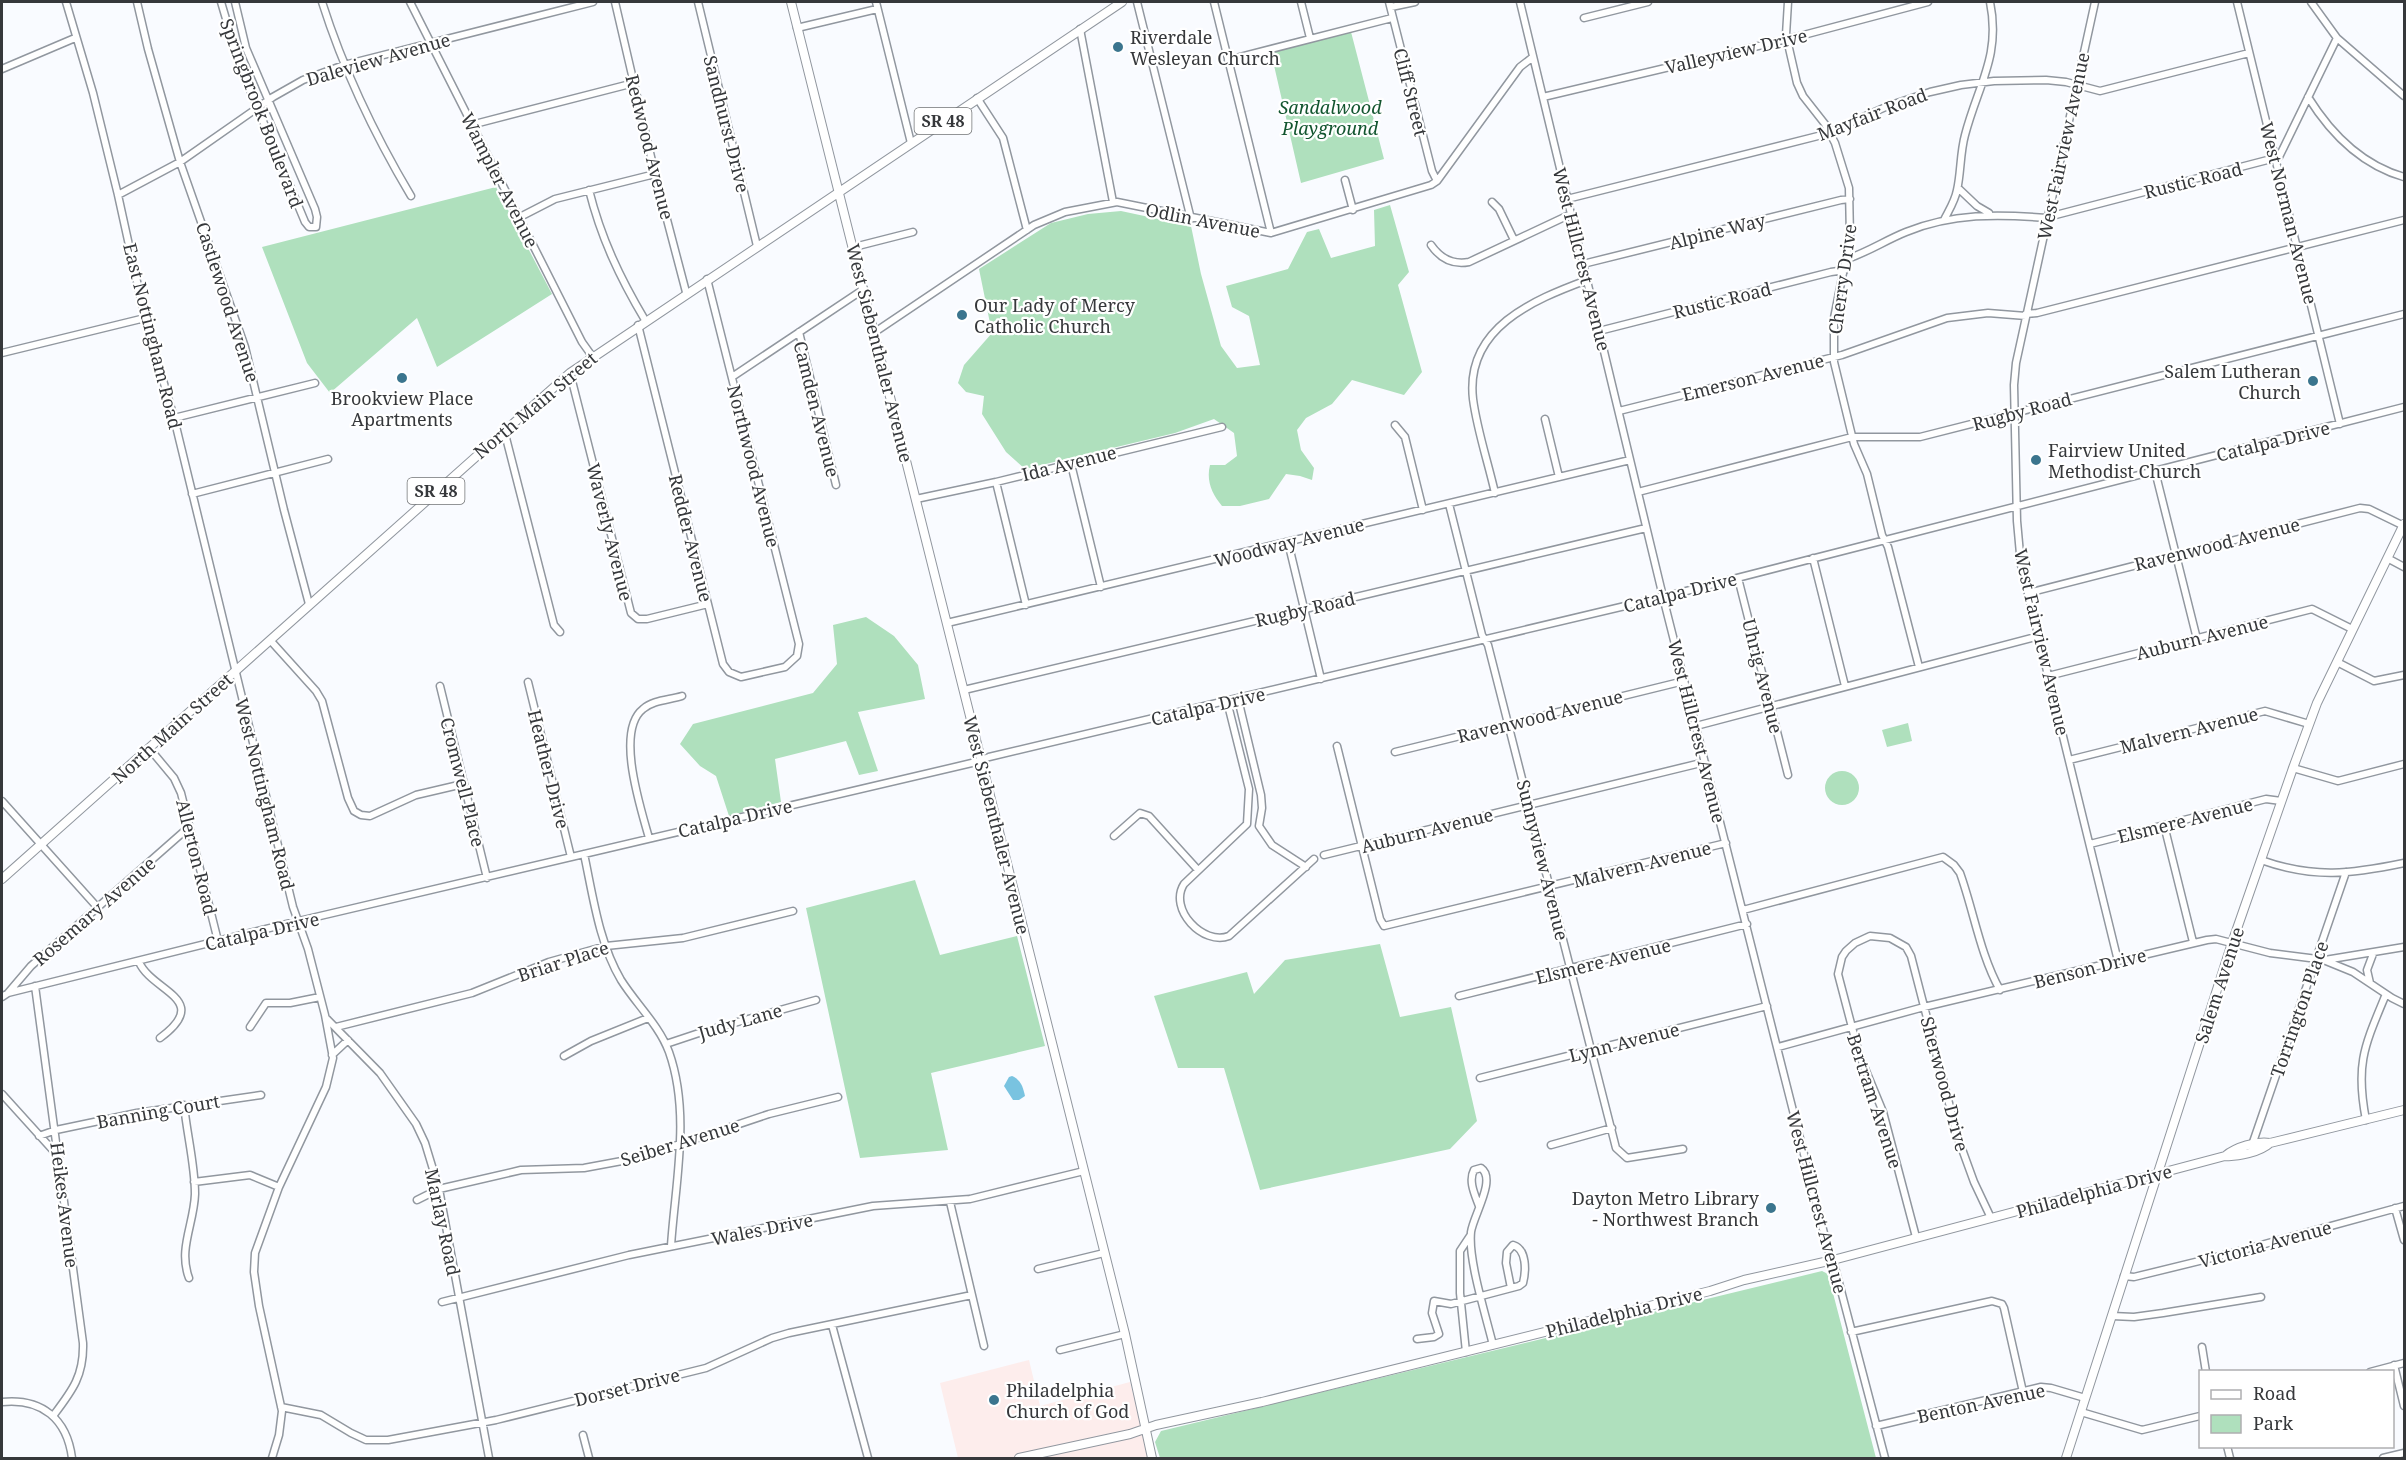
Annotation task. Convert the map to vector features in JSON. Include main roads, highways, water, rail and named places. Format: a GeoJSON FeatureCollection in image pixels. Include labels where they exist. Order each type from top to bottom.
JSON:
{"type":"FeatureCollection","features":[{"type":"Feature","properties":{"kind":"main road","name":"West Siebenthaler Avenue"},"geometry":{"type":"LineString","coordinates":[[791,2],[1125,1335],[1152,1458]]}},
{"type":"Feature","properties":{"kind":"main road","name":"North Main Street"},"geometry":{"type":"LineString","coordinates":[[2,879],[570,373],[686,292],[1122,2]]}},
{"type":"Feature","properties":{"kind":"main road","name":"Salem Avenue"},"geometry":{"type":"LineString","coordinates":[[2066,1458],[2232,944],[2281,801],[2309,724],[2352,629],[2404,525]]}},
{"type":"Feature","properties":{"kind":"main road","name":"Philadelphia Drive"},"geometry":{"type":"LineString","coordinates":[[2225,1156],[2231,1151],[2252,1144],[2270,1143],[2404,1110]]}},
{"type":"Feature","properties":{"kind":"main road","name":"Philadelphia Drive"},"geometry":{"type":"LineString","coordinates":[[1019,1458],[1130,1434],[1710,1291],[1744,1280],[1833,1260],[2159,1173],[2264,1148],[2270,1143]]}},
{"type":"Feature","properties":{"kind":"water"},"geometry":{"type":"Polygon","coordinates":[[[1012,1076],[1020,1082],[1025,1096],[1019,1100],[1013,1100],[1004,1086],[1012,1076]]]}},
{"type":"Feature","properties":{"kind":"place","name":"Riverdale Wesleyan Church"},"geometry":{"type":"Point","coordinates":[1118,47]}},
{"type":"Feature","properties":{"kind":"place","name":"Our Lady of Mercy Catholic Church"},"geometry":{"type":"Point","coordinates":[962,315]}},
{"type":"Feature","properties":{"kind":"place","name":"Brookview Place Apartments"},"geometry":{"type":"Point","coordinates":[402,378]}},
{"type":"Feature","properties":{"kind":"place","name":"Salem Lutheran Church"},"geometry":{"type":"Point","coordinates":[2313,381]}},
{"type":"Feature","properties":{"kind":"place","name":"Fairview United Methodist Church"},"geometry":{"type":"Point","coordinates":[2036,460]}},
{"type":"Feature","properties":{"kind":"place","name":"Dayton Metro Library - Northwest Branch"},"geometry":{"type":"Point","coordinates":[1771,1208]}},
{"type":"Feature","properties":{"kind":"place","name":"Philadelphia Church of God"},"geometry":{"type":"Point","coordinates":[994,1400]}},
{"type":"Feature","properties":{"kind":"park label","name":"Sandalwood Playground"},"geometry":{"type":"Point","coordinates":[1330,117]}}]}
